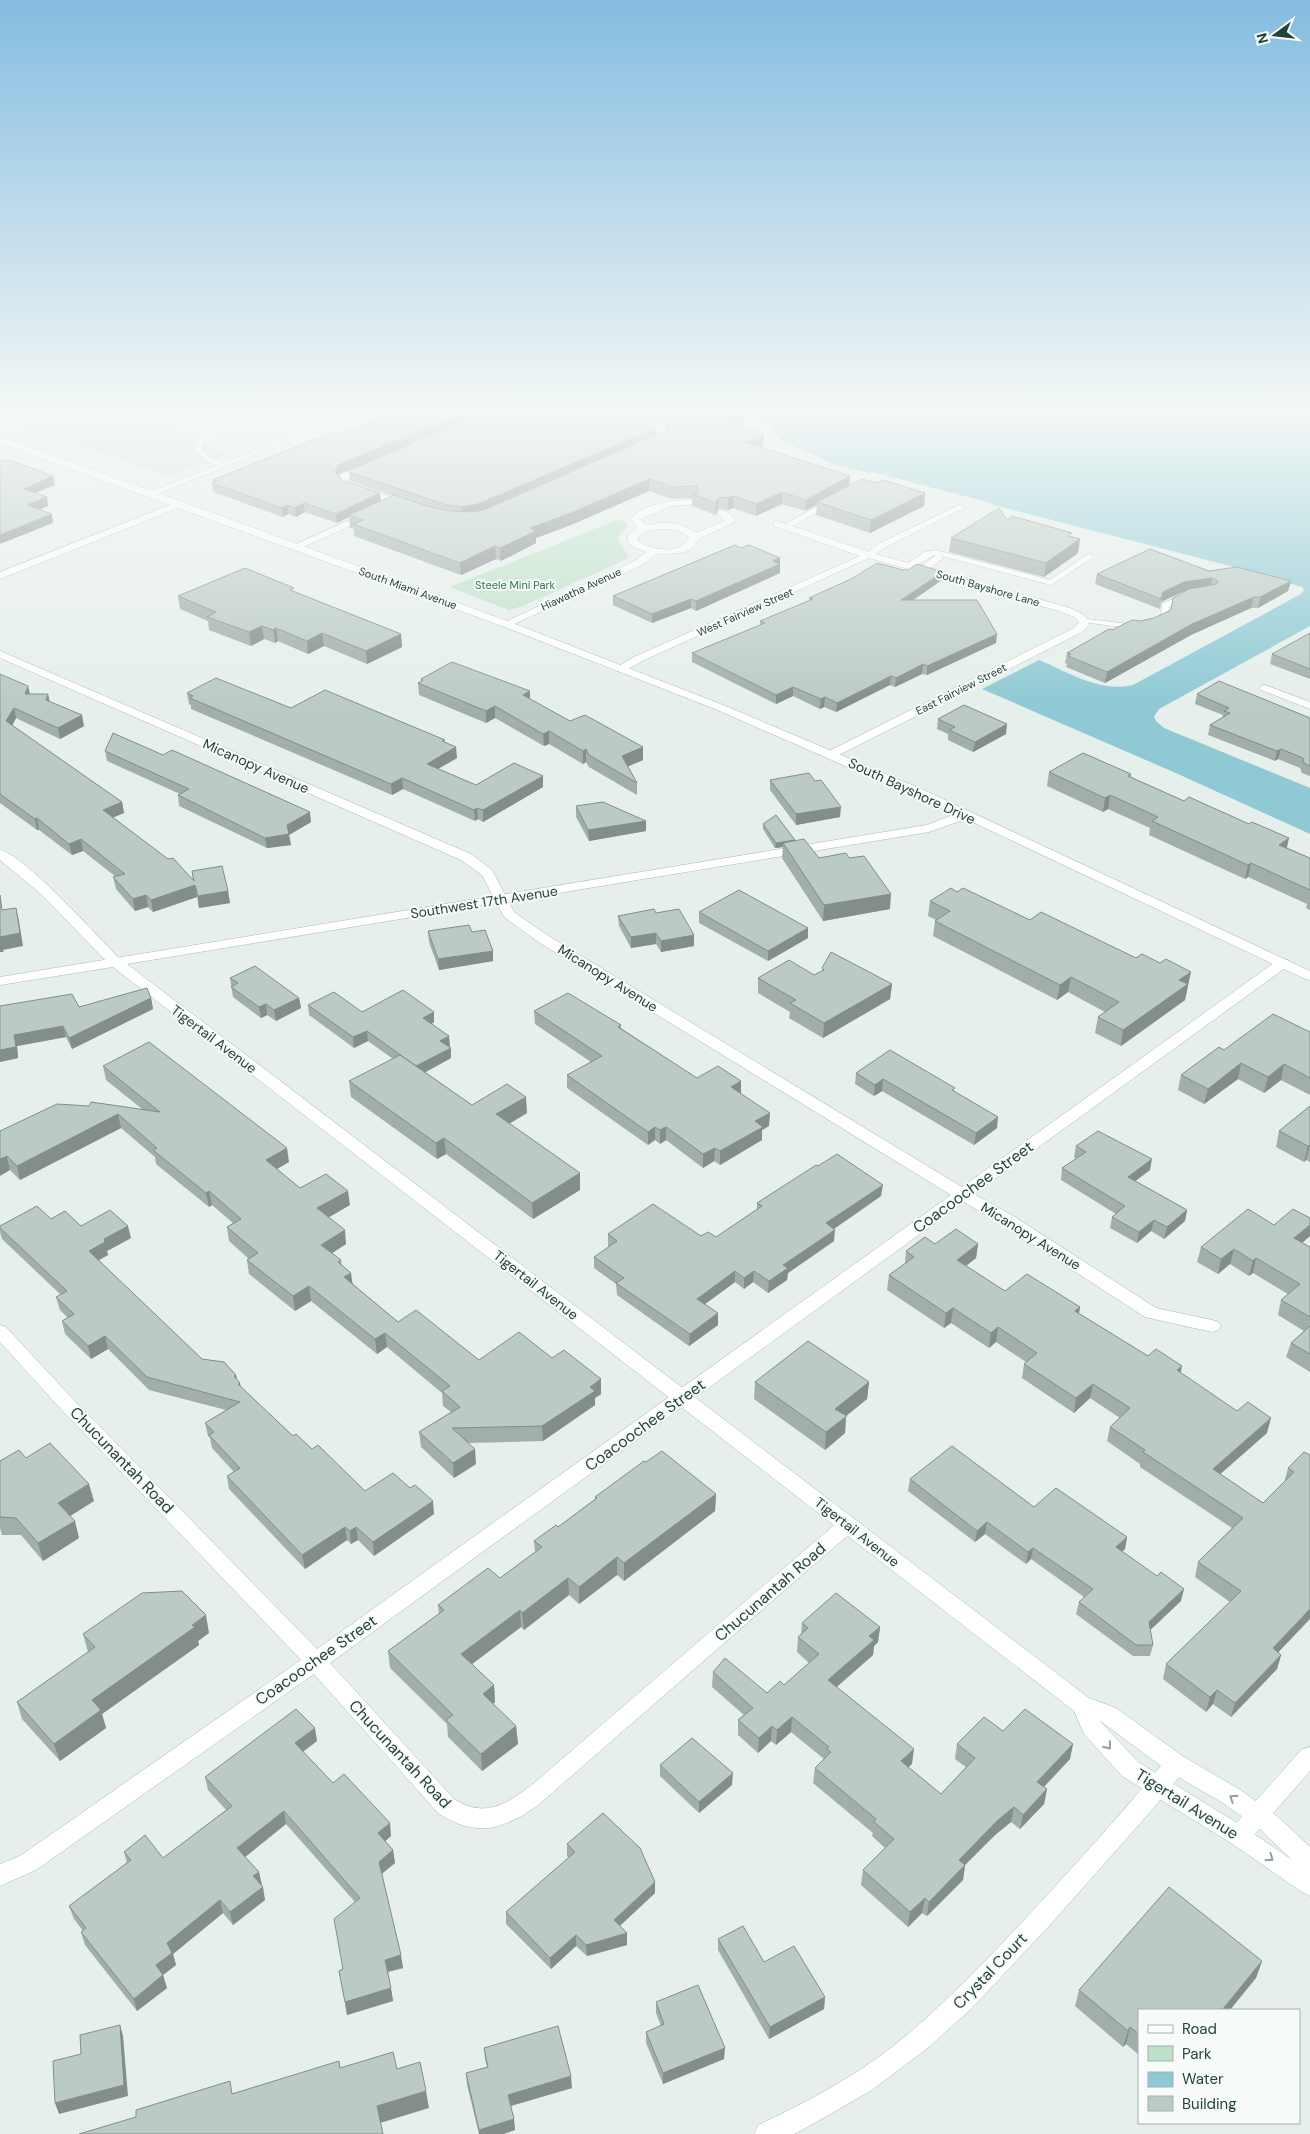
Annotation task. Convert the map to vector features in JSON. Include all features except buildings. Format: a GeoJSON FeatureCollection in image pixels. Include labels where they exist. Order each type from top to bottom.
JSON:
{"type":"FeatureCollection","features":[{"type":"Feature","properties":{"kind":"street"},"geometry":{"type":"LineString","coordinates":[[0,576],[166,510]]}},
{"type":"Feature","properties":{"kind":"street","name":"South Miami Avenue"},"geometry":{"type":"LineString","coordinates":[[195,510],[506,624]]}},
{"type":"Feature","properties":{"kind":"street"},"geometry":{"type":"LineString","coordinates":[[295,547],[378,510]]}},
{"type":"Feature","properties":{"kind":"street"},"geometry":{"type":"LineString","coordinates":[[654,510],[638,516],[637,522],[646,528],[676,527],[688,531],[694,537]]}},
{"type":"Feature","properties":{"kind":"street","name":"Hiawatha Avenue"},"geometry":{"type":"LineString","coordinates":[[646,528],[633,536],[633,542],[641,548],[655,552],[681,550],[692,544],[694,537],[730,522],[731,519],[722,513]]}},
{"type":"Feature","properties":{"kind":"street","name":"South Bayshore Lane"},"geometry":{"type":"LineString","coordinates":[[781,525],[868,555],[1063,609],[1082,620]]}},
{"type":"Feature","properties":{"kind":"street","name":"Hiawatha Avenue"},"geometry":{"type":"LineString","coordinates":[[506,624],[638,563],[655,552]]}},
{"type":"Feature","properties":{"kind":"street","name":"West Fairview Street"},"geometry":{"type":"LineString","coordinates":[[622,669],[638,659],[852,564],[868,555]]}},
{"type":"Feature","properties":{"kind":"street","name":"East Fairview Street"},"geometry":{"type":"LineString","coordinates":[[833,754],[1078,630],[1084,626],[1082,620]]}},
{"type":"Feature","properties":{"kind":"street","name":"South Bayshore Drive"},"geometry":{"type":"LineString","coordinates":[[506,624],[833,754],[1310,976]]}},
{"type":"Feature","properties":{"kind":"street","name":"Micanopy Avenue"},"geometry":{"type":"LineString","coordinates":[[0,654],[466,857],[487,873],[506,910],[545,940],[1009,1221],[1151,1313],[1212,1326]]}},
{"type":"Feature","properties":{"kind":"street"},"geometry":{"type":"LineString","coordinates":[[1264,688],[1310,706]]}},
{"type":"Feature","properties":{"kind":"street","name":"Southwest 17th Avenue"},"geometry":{"type":"LineString","coordinates":[[0,981],[929,828],[966,816]]}},
{"type":"Feature","properties":{"kind":"street","name":"Tigertail Avenue"},"geometry":{"type":"LineString","coordinates":[[0,854],[26,873],[48,893],[84,933],[114,961],[1082,1705],[1109,1714],[1176,1764],[1231,1796],[1289,1840],[1310,1864]]}},
{"type":"Feature","properties":{"kind":"street","name":"Coacoochee Street"},"geometry":{"type":"LineString","coordinates":[[0,1876],[28,1863],[316,1662],[1283,963]]}},
{"type":"Feature","properties":{"kind":"street","name":"Chucunantah Road"},"geometry":{"type":"LineString","coordinates":[[0,1331],[64,1401],[268,1610],[446,1806],[457,1815],[468,1820],[496,1817],[526,1803],[847,1525]]}},
{"type":"Feature","properties":{"kind":"street","name":"Tigertail Avenue"},"geometry":{"type":"LineString","coordinates":[[1082,1705],[1092,1727],[1130,1768],[1239,1836],[1310,1885]]}},
{"type":"Feature","properties":{"kind":"street"},"geometry":{"type":"LineString","coordinates":[[1239,1836],[1310,1756]]}},
{"type":"Feature","properties":{"kind":"street","name":"Crystal Court"},"geometry":{"type":"LineString","coordinates":[[767,2134],[834,2100],[877,2073],[935,2025],[996,1967],[1138,1813],[1176,1764]]}},
{"type":"Feature","properties":{"kind":"lane"},"geometry":{"type":"LineString","coordinates":[[781,525],[815,510]]}},
{"type":"Feature","properties":{"kind":"lane"},"geometry":{"type":"LineString","coordinates":[[868,555],[881,546],[955,510]]}},
{"type":"Feature","properties":{"kind":"lane"},"geometry":{"type":"LineString","coordinates":[[922,570],[939,557],[936,552]]}},
{"type":"Feature","properties":{"kind":"lane"},"geometry":{"type":"LineString","coordinates":[[908,566],[926,554],[936,552],[1051,583],[1091,556]]}},
{"type":"Feature","properties":{"kind":"lane"},"geometry":{"type":"LineString","coordinates":[[1082,620],[1138,628],[1145,627],[1158,622],[1165,616],[1165,606],[1185,596],[1193,595]]}},
{"type":"Feature","properties":{"kind":"green space","name":"Steele Mini Park"},"geometry":{"type":"Polygon","coordinates":[[[619,519],[629,525],[617,538],[629,558],[523,606],[509,610],[450,587],[619,519]]]}},
{"type":"Feature","properties":{"kind":"water"},"geometry":{"type":"Polygon","coordinates":[[[1012,510],[1310,510],[1310,626],[1159,709],[1154,717],[1164,728],[1310,788],[1310,834],[1178,774],[982,689],[1039,660],[1096,684],[1121,687],[1133,685],[1301,594],[1304,590],[1302,587],[1230,566],[1012,510]]]}}]}
